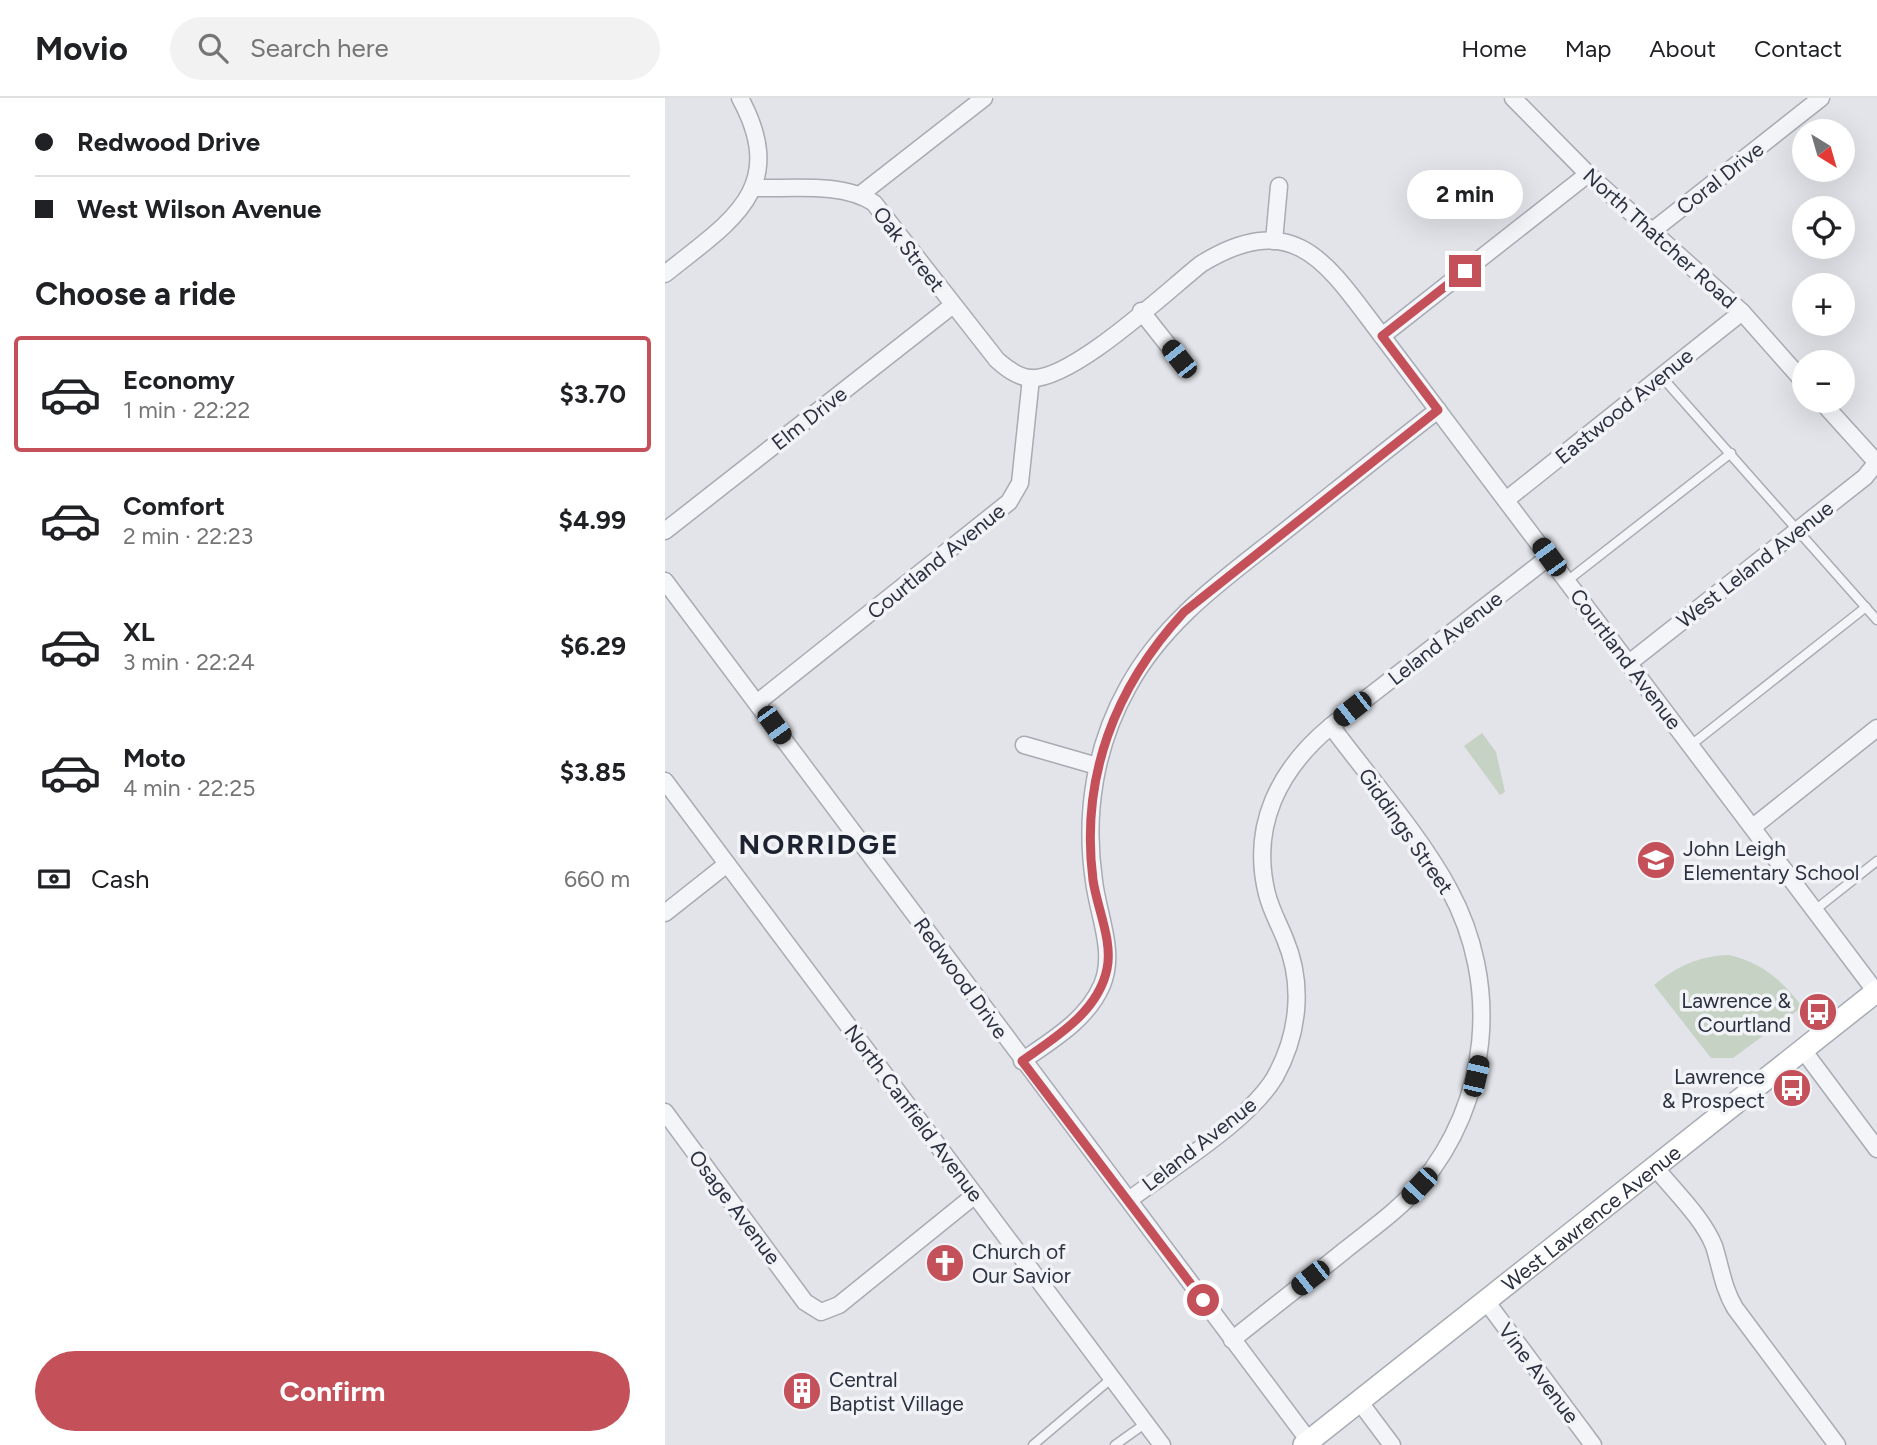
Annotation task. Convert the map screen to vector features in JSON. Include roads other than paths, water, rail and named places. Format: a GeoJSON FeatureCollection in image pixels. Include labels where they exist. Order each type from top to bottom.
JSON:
{"type":"FeatureCollection","features":[{"type":"Feature","properties":{"kind":"main road","name":"West Lawrence Avenue"},"geometry":{"type":"LineString","coordinates":[[1306,1443],[1876,991]]}},
{"type":"Feature","properties":{"kind":"street"},"geometry":{"type":"LineString","coordinates":[[665,274],[729,222],[748,201],[754,188],[757,145],[752,123],[740,98]]}},
{"type":"Feature","properties":{"kind":"street","name":"North Thatcher Road"},"geometry":{"type":"LineString","coordinates":[[1513,98],[1588,174],[1742,312],[1792,368]]}},
{"type":"Feature","properties":{"kind":"street","name":"Coral Drive"},"geometry":{"type":"LineString","coordinates":[[1651,232],[1821,98]]}},
{"type":"Feature","properties":{"kind":"street"},"geometry":{"type":"LineString","coordinates":[[861,194],[973,101]]}},
{"type":"Feature","properties":{"kind":"street"},"geometry":{"type":"LineString","coordinates":[[1382,336],[1588,174]]}},
{"type":"Feature","properties":{"kind":"street"},"geometry":{"type":"LineString","coordinates":[[1274,241],[1279,186]]}},
{"type":"Feature","properties":{"kind":"street","name":"Oak Street"},"geometry":{"type":"LineString","coordinates":[[754,188],[861,194],[888,218],[997,360],[1007,369],[1031,378]]}},
{"type":"Feature","properties":{"kind":"street","name":"Courtland Avenue"},"geometry":{"type":"LineString","coordinates":[[758,702],[1009,502],[1020,483],[1031,378],[1053,374],[1073,366],[1220,252],[1239,245],[1274,241],[1308,249],[1342,283],[1876,991]]}},
{"type":"Feature","properties":{"kind":"street","name":"Elm Drive"},"geometry":{"type":"LineString","coordinates":[[665,531],[953,305]]}},
{"type":"Feature","properties":{"kind":"street"},"geometry":{"type":"LineString","coordinates":[[1141,311],[1179,359]]}},
{"type":"Feature","properties":{"kind":"street","name":"Eastwood Avenue"},"geometry":{"type":"LineString","coordinates":[[1506,500],[1742,312]]}},
{"type":"Feature","properties":{"kind":"street"},"geometry":{"type":"LineString","coordinates":[[1022,1061],[1079,1018],[1101,986],[1108,968],[1108,950],[1097,901],[1091,850],[1091,795],[1108,729],[1128,687],[1161,636],[1184,612],[1438,410]]}},
{"type":"Feature","properties":{"kind":"street"},"geometry":{"type":"LineString","coordinates":[[1832,413],[1877,462]]}},
{"type":"Feature","properties":{"kind":"street","name":"West Leland Avenue"},"geometry":{"type":"LineString","coordinates":[[1629,663],[1865,477],[1877,462]]}},
{"type":"Feature","properties":{"kind":"street","name":"Leland Avenue"},"geometry":{"type":"LineString","coordinates":[[1129,1200],[1253,1105],[1273,1079],[1283,1059],[1295,1019],[1297,986],[1286,939],[1267,895],[1262,863],[1262,834],[1271,802],[1287,771],[1312,742],[1331,726],[1549,557]]}},
{"type":"Feature","properties":{"kind":"street","name":"Redwood Drive"},"geometry":{"type":"LineString","coordinates":[[665,581],[758,702],[1022,1061],[1129,1200],[1306,1443]]}},
{"type":"Feature","properties":{"kind":"street","name":"Giddings Street"},"geometry":{"type":"LineString","coordinates":[[1232,1340],[1387,1217],[1419,1186],[1455,1132],[1471,1094],[1481,1053],[1482,1012],[1478,969],[1459,908],[1439,871],[1331,726]]}},
{"type":"Feature","properties":{"kind":"street"},"geometry":{"type":"LineString","coordinates":[[1753,827],[1877,728]]}},
{"type":"Feature","properties":{"kind":"street"},"geometry":{"type":"LineString","coordinates":[[1024,745],[1097,766]]}},
{"type":"Feature","properties":{"kind":"street","name":"North Canfield Avenue"},"geometry":{"type":"LineString","coordinates":[[665,781],[1163,1445]]}},
{"type":"Feature","properties":{"kind":"street"},"geometry":{"type":"LineString","coordinates":[[665,913],[727,864]]}},
{"type":"Feature","properties":{"kind":"street"},"geometry":{"type":"LineString","coordinates":[[1803,1050],[1877,1149]]}},
{"type":"Feature","properties":{"kind":"street","name":"Osage Avenue"},"geometry":{"type":"LineString","coordinates":[[665,1112],[806,1302],[821,1312],[839,1305],[975,1195]]}},
{"type":"Feature","properties":{"kind":"street"},"geometry":{"type":"LineString","coordinates":[[1655,1167],[1706,1233],[1713,1246],[1726,1293],[1735,1308],[1837,1445]]}},
{"type":"Feature","properties":{"kind":"street","name":"Vine Avenue"},"geometry":{"type":"LineString","coordinates":[[1486,1301],[1593,1445]]}},
{"type":"Feature","properties":{"kind":"street"},"geometry":{"type":"LineString","coordinates":[[1359,1401],[1392,1445]]}},
{"type":"Feature","properties":{"kind":"lane"},"geometry":{"type":"LineString","coordinates":[[1661,376],[1877,620]]}},
{"type":"Feature","properties":{"kind":"lane"},"geometry":{"type":"LineString","coordinates":[[1567,582],[1731,453]]}},
{"type":"Feature","properties":{"kind":"lane"},"geometry":{"type":"LineString","coordinates":[[1691,746],[1866,607]]}},
{"type":"Feature","properties":{"kind":"lane"},"geometry":{"type":"LineString","coordinates":[[1815,910],[1877,861]]}},
{"type":"Feature","properties":{"kind":"lane"},"geometry":{"type":"LineString","coordinates":[[1033,1445],[1112,1378]]}},
{"type":"Feature","properties":{"kind":"lane"},"geometry":{"type":"LineString","coordinates":[[1115,1445],[1146,1423]]}},
{"type":"Feature","properties":{"kind":"place","name":"John Leigh Elementary School"},"geometry":{"type":"Point","coordinates":[1656,860]}},
{"type":"Feature","properties":{"kind":"place","name":"Lawrence & Courtland"},"geometry":{"type":"Point","coordinates":[1818,1012]}},
{"type":"Feature","properties":{"kind":"place","name":"Lawrence & Prospect"},"geometry":{"type":"Point","coordinates":[1792,1088]}},
{"type":"Feature","properties":{"kind":"place","name":"Church of Our Savior"},"geometry":{"type":"Point","coordinates":[945,1263]}},
{"type":"Feature","properties":{"kind":"place","name":"Central Baptist Village"},"geometry":{"type":"Point","coordinates":[802,1391]}},
{"type":"Feature","properties":{"kind":"district","name":"NORRIDGE"},"geometry":{"type":"Point","coordinates":[819,844]}}]}
